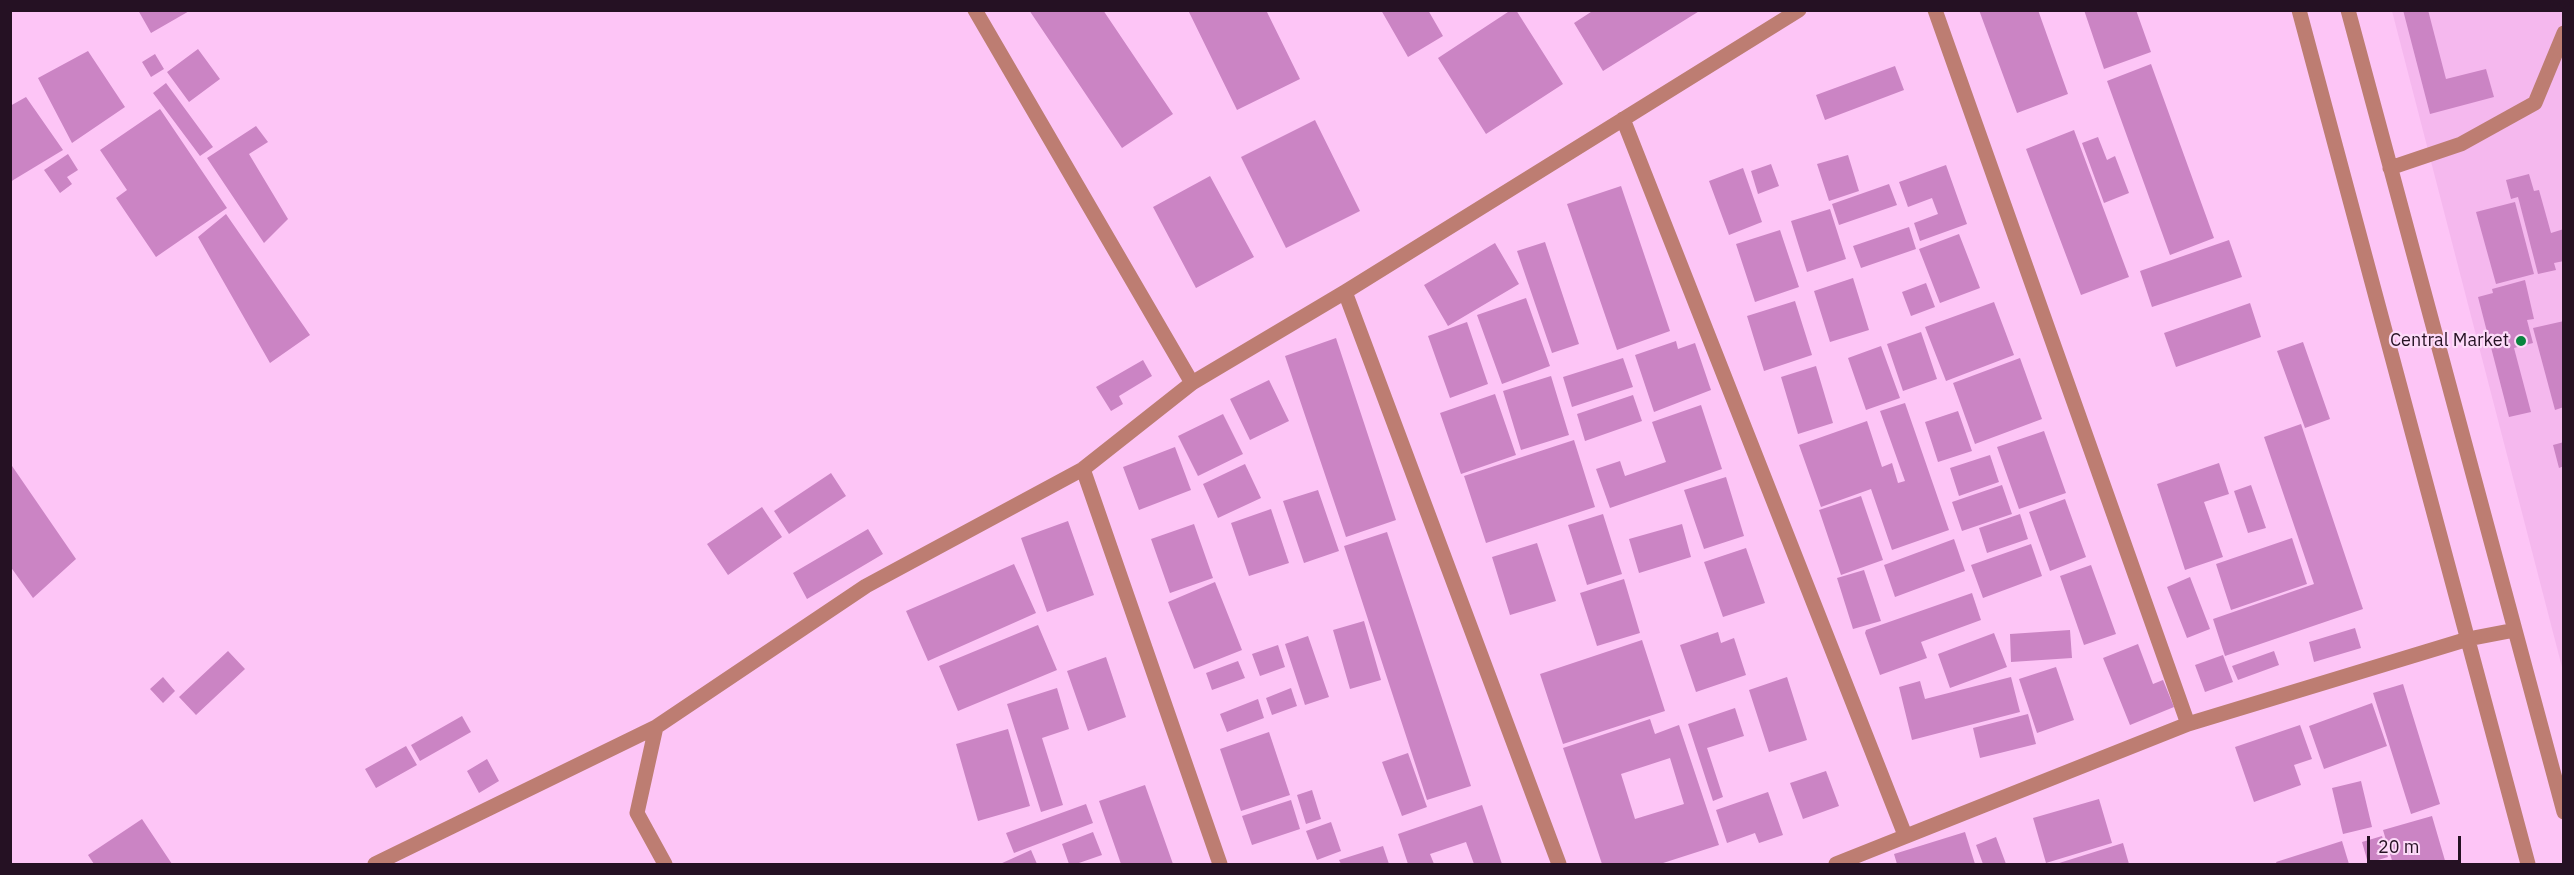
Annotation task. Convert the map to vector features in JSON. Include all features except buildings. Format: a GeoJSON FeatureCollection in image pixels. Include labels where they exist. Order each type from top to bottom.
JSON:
{"type":"FeatureCollection","features":[{"type":"Feature","properties":{"kind":"street"},"geometry":{"type":"LineString","coordinates":[[975,10],[1192,383]]}},
{"type":"Feature","properties":{"kind":"street"},"geometry":{"type":"LineString","coordinates":[[375,864],[656,727],[866,586],[1083,469],[1192,383],[1345,292],[1799,10]]}},
{"type":"Feature","properties":{"kind":"street"},"geometry":{"type":"LineString","coordinates":[[1936,10],[2188,724]]}},
{"type":"Feature","properties":{"kind":"street"},"geometry":{"type":"LineString","coordinates":[[2299,10],[2528,864]]}},
{"type":"Feature","properties":{"kind":"street"},"geometry":{"type":"LineString","coordinates":[[2348,10],[2564,812]]}},
{"type":"Feature","properties":{"kind":"street"},"geometry":{"type":"LineString","coordinates":[[2390,168],[2461,144],[2535,102],[2564,33]]}},
{"type":"Feature","properties":{"kind":"street"},"geometry":{"type":"LineString","coordinates":[[1623,119],[1905,835]]}},
{"type":"Feature","properties":{"kind":"street"},"geometry":{"type":"LineString","coordinates":[[1345,292],[1559,864]]}},
{"type":"Feature","properties":{"kind":"street"},"geometry":{"type":"LineString","coordinates":[[1083,469],[1220,864]]}},
{"type":"Feature","properties":{"kind":"street"},"geometry":{"type":"LineString","coordinates":[[1836,864],[2188,724],[2468,639],[2515,630]]}},
{"type":"Feature","properties":{"kind":"street"},"geometry":{"type":"LineString","coordinates":[[656,727],[637,813],[665,864]]}},
{"type":"Feature","properties":{"kind":"shaded area","name":"Central Market"},"geometry":{"type":"Polygon","coordinates":[[[2392,11],[2563,11],[2563,671],[2392,11]]]}},
{"type":"Feature","properties":{"kind":"place","name":"Central Market"},"geometry":{"type":"Point","coordinates":[2521,341]}}]}
